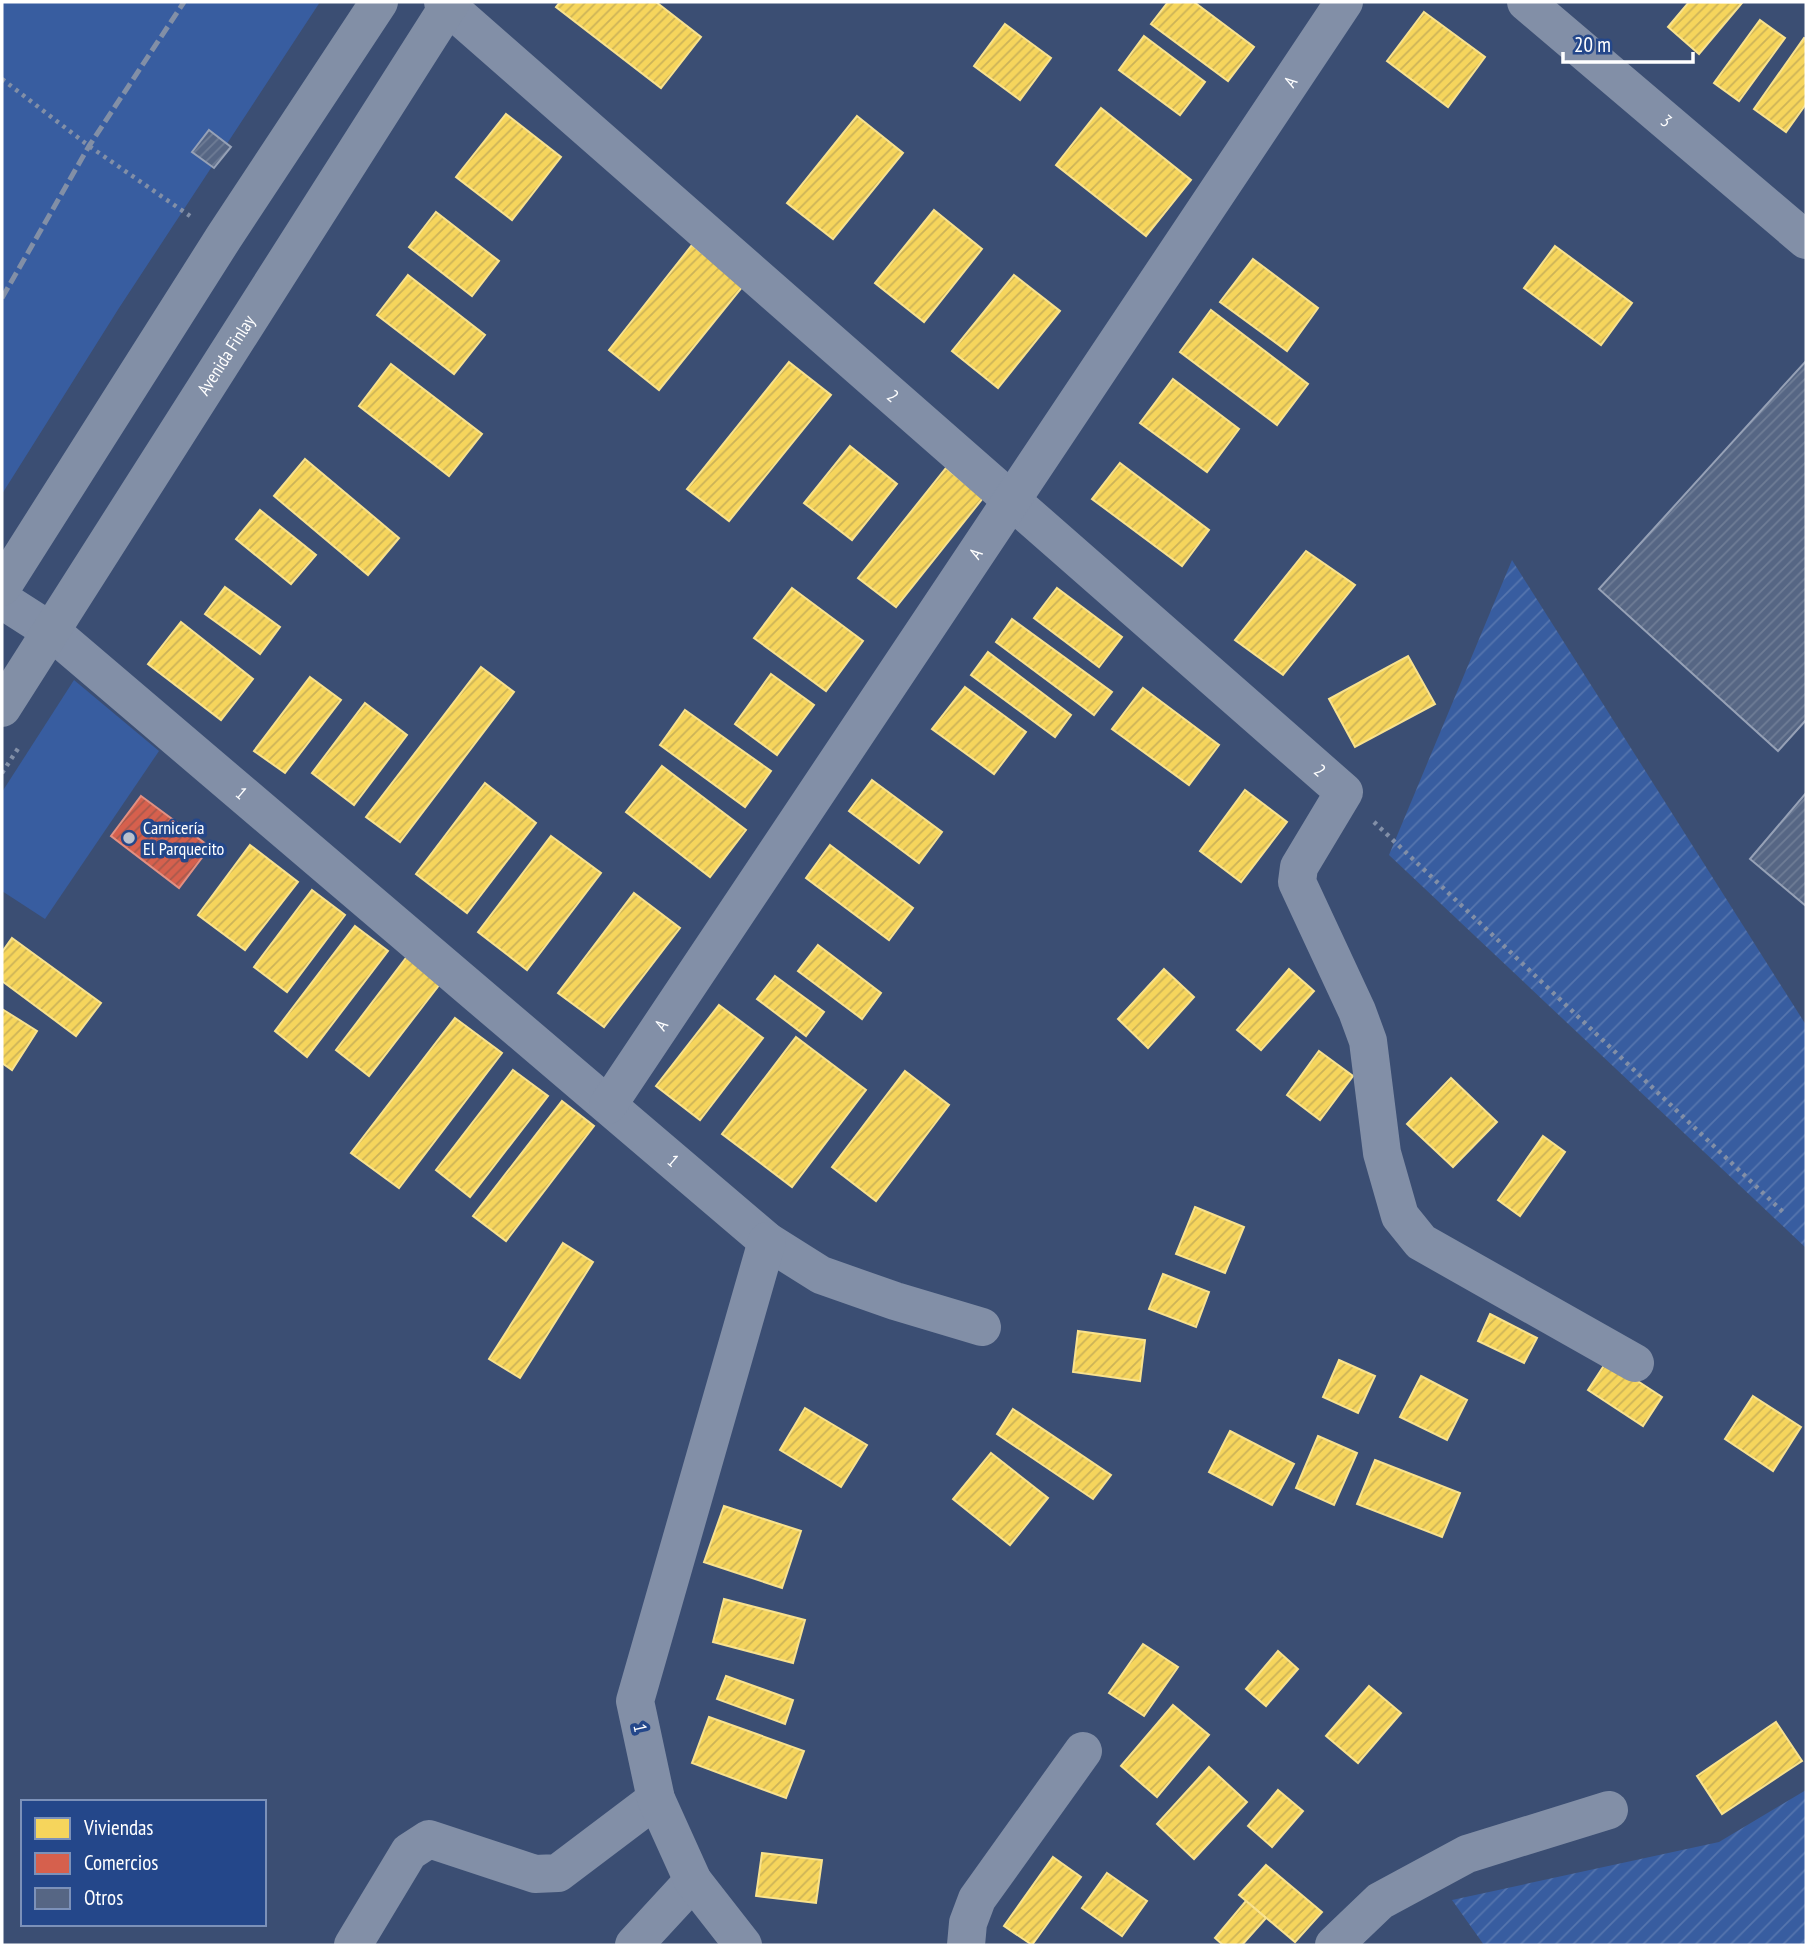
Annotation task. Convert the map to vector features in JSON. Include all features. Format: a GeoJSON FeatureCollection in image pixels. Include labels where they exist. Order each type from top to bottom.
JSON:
{"type":"FeatureCollection","features":[{"type":"Feature","properties":{"kind":"highway"},"geometry":{"type":"LineString","coordinates":[[2,586],[224,237],[379,2]]}},
{"type":"Feature","properties":{"kind":"highway","name":"Avenida Finlay"},"geometry":{"type":"LineString","coordinates":[[2,708],[448,3]]}},
{"type":"Feature","properties":{"kind":"street","name":"A"},"geometry":{"type":"LineString","coordinates":[[608,1105],[1344,2]]}},
{"type":"Feature","properties":{"kind":"street","name":"3"},"geometry":{"type":"LineString","coordinates":[[1526,2],[1793,229]]}},
{"type":"Feature","properties":{"kind":"street","name":"2"},"geometry":{"type":"LineString","coordinates":[[448,3],[1344,792]]}},
{"type":"Feature","properties":{"kind":"street","name":"1"},"geometry":{"type":"LineString","coordinates":[[2,600],[52,632],[767,1241],[635,1701],[656,1799],[693,1881],[743,1945]]}},
{"type":"Feature","properties":{"kind":"street"},"geometry":{"type":"LineString","coordinates":[[1344,792],[1299,867],[1297,882],[1357,1011],[1368,1041],[1382,1153],[1400,1216],[1421,1242],[1635,1363]]}},
{"type":"Feature","properties":{"kind":"street"},"geometry":{"type":"LineString","coordinates":[[767,1241],[821,1275],[982,1327]]}},
{"type":"Feature","properties":{"kind":"street"},"geometry":{"type":"LineString","coordinates":[[966,1945],[968,1923],[977,1899],[1083,1751]]}},
{"type":"Feature","properties":{"kind":"street"},"geometry":{"type":"LineString","coordinates":[[353,1945],[410,1852],[429,1839],[535,1874],[558,1873],[656,1799]]}},
{"type":"Feature","properties":{"kind":"street"},"geometry":{"type":"LineString","coordinates":[[1334,1945],[1380,1900],[1467,1854],[1609,1810]]}},
{"type":"Feature","properties":{"kind":"street"},"geometry":{"type":"LineString","coordinates":[[634,1945],[693,1881]]}},
{"type":"Feature","properties":{"kind":"path"},"geometry":{"type":"LineString","coordinates":[[2,79],[100,153],[224,237]]}},
{"type":"Feature","properties":{"kind":"path"},"geometry":{"type":"LineString","coordinates":[[1344,792],[1784,1213]]}},
{"type":"Feature","properties":{"kind":"shaded area"},"geometry":{"type":"Polygon","coordinates":[[[2,2],[320,2],[119,308],[2,494],[2,2]]]}},
{"type":"Feature","properties":{"kind":"shaded area"},"geometry":{"type":"Polygon","coordinates":[[[1512,560],[1806,1025],[1806,1248],[1389,855],[1512,560]]]}},
{"type":"Feature","properties":{"kind":"shaded area"},"geometry":{"type":"Polygon","coordinates":[[[74,680],[159,751],[45,919],[2,891],[2,792],[74,680]]]}},
{"type":"Feature","properties":{"kind":"shaded area"},"geometry":{"type":"Polygon","coordinates":[[[1806,1790],[1806,1945],[1484,1945],[1452,1900],[1719,1842],[1806,1790]]]}},
{"type":"Feature","properties":{"kind":"building: Viviendas"},"geometry":{"type":"Polygon","coordinates":[[[560,2],[656,2],[701,37],[661,88],[556,7],[560,2]]]}},
{"type":"Feature","properties":{"kind":"building: Viviendas"},"geometry":{"type":"Polygon","coordinates":[[[1168,2],[1194,2],[1254,47],[1228,81],[1151,24],[1168,2]]]}},
{"type":"Feature","properties":{"kind":"building: Viviendas"},"geometry":{"type":"Polygon","coordinates":[[[1689,2],[1742,3],[1699,54],[1668,27],[1689,2]]]}},
{"type":"Feature","properties":{"kind":"building: Viviendas"},"geometry":{"type":"Polygon","coordinates":[[[1424,12],[1485,57],[1448,107],[1387,61],[1424,12]]]}},
{"type":"Feature","properties":{"kind":"building: Viviendas"},"geometry":{"type":"Polygon","coordinates":[[[1760,20],[1785,38],[1739,101],[1714,83],[1760,20]]]}},
{"type":"Feature","properties":{"kind":"building: Viviendas"},"geometry":{"type":"Polygon","coordinates":[[[1005,24],[1051,58],[1020,100],[974,66],[1005,24]]]}},
{"type":"Feature","properties":{"kind":"building: Viviendas"},"geometry":{"type":"Polygon","coordinates":[[[1144,36],[1205,82],[1180,115],[1119,70],[1144,36]]]}},
{"type":"Feature","properties":{"kind":"building: Viviendas"},"geometry":{"type":"Polygon","coordinates":[[[1804,38],[1806,104],[1786,132],[1754,109],[1804,38]]]}},
{"type":"Feature","properties":{"kind":"building: Viviendas"},"geometry":{"type":"Polygon","coordinates":[[[1101,108],[1191,180],[1146,236],[1056,165],[1101,108]]]}},
{"type":"Feature","properties":{"kind":"building: Viviendas"},"geometry":{"type":"Polygon","coordinates":[[[506,114],[561,157],[512,220],[456,177],[506,114]]]}},
{"type":"Feature","properties":{"kind":"building: Viviendas"},"geometry":{"type":"Polygon","coordinates":[[[857,116],[903,153],[833,239],[787,203],[857,116]]]}},
{"type":"Feature","properties":{"kind":"building: Viviendas"},"geometry":{"type":"Polygon","coordinates":[[[934,210],[982,249],[924,322],[875,283],[934,210]]]}},
{"type":"Feature","properties":{"kind":"building: Viviendas"},"geometry":{"type":"Polygon","coordinates":[[[436,212],[499,261],[472,296],[409,247],[436,212]]]}},
{"type":"Feature","properties":{"kind":"building: Viviendas"},"geometry":{"type":"Polygon","coordinates":[[[692,245],[743,286],[659,390],[609,350],[692,245]]]}},
{"type":"Feature","properties":{"kind":"building: Viviendas"},"geometry":{"type":"Polygon","coordinates":[[[1555,246],[1632,303],[1601,345],[1524,288],[1555,246]]]}},
{"type":"Feature","properties":{"kind":"building: Viviendas"},"geometry":{"type":"Polygon","coordinates":[[[1253,259],[1318,308],[1287,351],[1220,302],[1253,259]]]}},
{"type":"Feature","properties":{"kind":"building: Viviendas"},"geometry":{"type":"Polygon","coordinates":[[[408,275],[485,335],[454,374],[377,315],[408,275]]]}},
{"type":"Feature","properties":{"kind":"building: Viviendas"},"geometry":{"type":"Polygon","coordinates":[[[1014,275],[1060,311],[998,388],[952,351],[1014,275]]]}},
{"type":"Feature","properties":{"kind":"building: Viviendas"},"geometry":{"type":"Polygon","coordinates":[[[1211,310],[1308,384],[1277,425],[1180,352],[1211,310]]]}},
{"type":"Feature","properties":{"kind":"building: Viviendas"},"geometry":{"type":"Polygon","coordinates":[[[789,362],[831,395],[729,521],[687,489],[789,362]]]}},
{"type":"Feature","properties":{"kind":"building: Viviendas"},"geometry":{"type":"Polygon","coordinates":[[[391,364],[482,434],[449,476],[359,406],[391,364]]]}},
{"type":"Feature","properties":{"kind":"building: Viviendas"},"geometry":{"type":"Polygon","coordinates":[[[1173,379],[1239,429],[1207,472],[1140,423],[1173,379]]]}},
{"type":"Feature","properties":{"kind":"building: Viviendas"},"geometry":{"type":"Polygon","coordinates":[[[850,446],[897,484],[852,540],[804,503],[850,446]]]}},
{"type":"Feature","properties":{"kind":"building: Viviendas"},"geometry":{"type":"Polygon","coordinates":[[[305,459],[399,538],[368,575],[274,496],[305,459]]]}},
{"type":"Feature","properties":{"kind":"building: Viviendas"},"geometry":{"type":"Polygon","coordinates":[[[1120,463],[1209,530],[1182,566],[1092,499],[1120,463]]]}},
{"type":"Feature","properties":{"kind":"building: Viviendas"},"geometry":{"type":"Polygon","coordinates":[[[946,468],[983,498],[896,607],[858,578],[946,468]]]}},
{"type":"Feature","properties":{"kind":"building: Viviendas"},"geometry":{"type":"Polygon","coordinates":[[[260,510],[316,555],[291,584],[236,539],[260,510]]]}},
{"type":"Feature","properties":{"kind":"building: Viviendas"},"geometry":{"type":"Polygon","coordinates":[[[1306,551],[1355,585],[1283,675],[1235,640],[1306,551]]]}},
{"type":"Feature","properties":{"kind":"building: Viviendas"},"geometry":{"type":"Polygon","coordinates":[[[225,587],[280,627],[260,654],[205,614],[225,587]]]}},
{"type":"Feature","properties":{"kind":"building: Viviendas"},"geometry":{"type":"Polygon","coordinates":[[[792,588],[863,641],[826,691],[754,638],[792,588]]]}},
{"type":"Feature","properties":{"kind":"building: Viviendas"},"geometry":{"type":"Polygon","coordinates":[[[1057,588],[1122,637],[1099,667],[1034,618],[1057,588]]]}},
{"type":"Feature","properties":{"kind":"building: Viviendas"},"geometry":{"type":"Polygon","coordinates":[[[1012,619],[1112,692],[1094,715],[996,642],[1012,619]]]}},
{"type":"Feature","properties":{"kind":"building: Viviendas"},"geometry":{"type":"Polygon","coordinates":[[[181,622],[253,679],[221,720],[148,664],[181,622]]]}},
{"type":"Feature","properties":{"kind":"building: Viviendas"},"geometry":{"type":"Polygon","coordinates":[[[988,652],[1071,715],[1055,737],[971,675],[988,652]]]}},
{"type":"Feature","properties":{"kind":"building: Viviendas"},"geometry":{"type":"Polygon","coordinates":[[[1408,656],[1435,704],[1355,747],[1329,699],[1408,656]]]}},
{"type":"Feature","properties":{"kind":"building: Viviendas"},"geometry":{"type":"Polygon","coordinates":[[[481,667],[514,692],[400,842],[366,817],[481,667]]]}},
{"type":"Feature","properties":{"kind":"building: Viviendas"},"geometry":{"type":"Polygon","coordinates":[[[771,674],[814,705],[777,755],[735,724],[771,674]]]}},
{"type":"Feature","properties":{"kind":"building: Viviendas"},"geometry":{"type":"Polygon","coordinates":[[[310,677],[341,700],[285,773],[254,751],[310,677]]]}},
{"type":"Feature","properties":{"kind":"building: Viviendas"},"geometry":{"type":"Polygon","coordinates":[[[965,687],[1026,732],[994,774],[932,729],[965,687]]]}},
{"type":"Feature","properties":{"kind":"building: Viviendas"},"geometry":{"type":"Polygon","coordinates":[[[1143,688],[1219,745],[1189,785],[1112,729],[1143,688]]]}},
{"type":"Feature","properties":{"kind":"building: Viviendas"},"geometry":{"type":"Polygon","coordinates":[[[365,703],[407,735],[354,805],[312,773],[365,703]]]}},
{"type":"Feature","properties":{"kind":"building: Viviendas"},"geometry":{"type":"Polygon","coordinates":[[[685,710],[771,771],[745,807],[660,745],[685,710]]]}},
{"type":"Feature","properties":{"kind":"building: Viviendas"},"geometry":{"type":"Polygon","coordinates":[[[662,766],[746,830],[710,877],[626,812],[662,766]]]}},
{"type":"Feature","properties":{"kind":"building: Viviendas"},"geometry":{"type":"Polygon","coordinates":[[[872,780],[942,832],[919,863],[849,811],[872,780]]]}},
{"type":"Feature","properties":{"kind":"building: Viviendas"},"geometry":{"type":"Polygon","coordinates":[[[485,783],[536,823],[467,913],[416,874],[485,783]]]}},
{"type":"Feature","properties":{"kind":"building: Viviendas"},"geometry":{"type":"Polygon","coordinates":[[[1245,790],[1287,822],[1241,882],[1200,851],[1245,790]]]}},
{"type":"Feature","properties":{"kind":"building: Viviendas"},"geometry":{"type":"Polygon","coordinates":[[[551,836],[601,873],[527,970],[478,932],[551,836]]]}},
{"type":"Feature","properties":{"kind":"building: Viviendas"},"geometry":{"type":"Polygon","coordinates":[[[250,845],[298,882],[245,950],[198,915],[250,845]]]}},
{"type":"Feature","properties":{"kind":"building: Viviendas"},"geometry":{"type":"Polygon","coordinates":[[[830,845],[913,908],[889,940],[806,878],[830,845]]]}},
{"type":"Feature","properties":{"kind":"building: Viviendas"},"geometry":{"type":"Polygon","coordinates":[[[312,890],[345,915],[287,992],[254,967],[312,890]]]}},
{"type":"Feature","properties":{"kind":"building: Viviendas"},"geometry":{"type":"Polygon","coordinates":[[[634,893],[680,928],[604,1027],[558,993],[634,893]]]}},
{"type":"Feature","properties":{"kind":"building: Viviendas"},"geometry":{"type":"Polygon","coordinates":[[[355,926],[388,951],[307,1057],[275,1031],[355,926]]]}},
{"type":"Feature","properties":{"kind":"building: Viviendas"},"geometry":{"type":"Polygon","coordinates":[[[12,938],[101,1003],[76,1036],[2,981],[2,952],[12,938]]]}},
{"type":"Feature","properties":{"kind":"building: Viviendas"},"geometry":{"type":"Polygon","coordinates":[[[818,945],[881,993],[862,1019],[798,971],[818,945]]]}},
{"type":"Feature","properties":{"kind":"building: Viviendas"},"geometry":{"type":"Polygon","coordinates":[[[409,954],[443,980],[369,1076],[336,1050],[409,954]]]}},
{"type":"Feature","properties":{"kind":"building: Viviendas"},"geometry":{"type":"Polygon","coordinates":[[[1164,969],[1194,997],[1148,1048],[1118,1019],[1164,969]]]}},
{"type":"Feature","properties":{"kind":"building: Viviendas"},"geometry":{"type":"Polygon","coordinates":[[[1289,969],[1314,991],[1261,1050],[1237,1030],[1289,969]]]}},
{"type":"Feature","properties":{"kind":"building: Viviendas"},"geometry":{"type":"Polygon","coordinates":[[[775,976],[824,1012],[806,1036],[757,999],[775,976]]]}},
{"type":"Feature","properties":{"kind":"building: Viviendas"},"geometry":{"type":"Polygon","coordinates":[[[719,1005],[763,1038],[700,1120],[656,1086],[719,1005]]]}},
{"type":"Feature","properties":{"kind":"building: Viviendas"},"geometry":{"type":"Polygon","coordinates":[[[2,1009],[37,1031],[12,1070],[2,1063],[2,1009]]]}},
{"type":"Feature","properties":{"kind":"building: Viviendas"},"geometry":{"type":"Polygon","coordinates":[[[455,1018],[502,1053],[399,1188],[351,1153],[455,1018]]]}},
{"type":"Feature","properties":{"kind":"building: Viviendas"},"geometry":{"type":"Polygon","coordinates":[[[796,1037],[866,1090],[792,1187],[722,1134],[796,1037]]]}},
{"type":"Feature","properties":{"kind":"building: Viviendas"},"geometry":{"type":"Polygon","coordinates":[[[1319,1051],[1353,1076],[1320,1120],[1287,1095],[1319,1051]]]}},
{"type":"Feature","properties":{"kind":"building: Viviendas"},"geometry":{"type":"Polygon","coordinates":[[[513,1070],[548,1096],[470,1197],[436,1170],[513,1070]]]}},
{"type":"Feature","properties":{"kind":"building: Viviendas"},"geometry":{"type":"Polygon","coordinates":[[[905,1071],[949,1105],[876,1201],[832,1167],[905,1071]]]}},
{"type":"Feature","properties":{"kind":"building: Viviendas"},"geometry":{"type":"Polygon","coordinates":[[[1451,1078],[1497,1122],[1453,1167],[1407,1124],[1451,1078]]]}},
{"type":"Feature","properties":{"kind":"building: Viviendas"},"geometry":{"type":"Polygon","coordinates":[[[562,1101],[594,1126],[506,1241],[473,1216],[562,1101]]]}},
{"type":"Feature","properties":{"kind":"building: Viviendas"},"geometry":{"type":"Polygon","coordinates":[[[1543,1136],[1565,1152],[1520,1216],[1498,1200],[1543,1136]]]}},
{"type":"Feature","properties":{"kind":"building: Viviendas"},"geometry":{"type":"Polygon","coordinates":[[[1195,1207],[1244,1227],[1225,1273],[1176,1254],[1195,1207]]]}},
{"type":"Feature","properties":{"kind":"building: Viviendas"},"geometry":{"type":"Polygon","coordinates":[[[563,1243],[593,1262],[520,1378],[489,1359],[563,1243]]]}},
{"type":"Feature","properties":{"kind":"building: Viviendas"},"geometry":{"type":"Polygon","coordinates":[[[1163,1274],[1209,1292],[1196,1327],[1149,1309],[1163,1274]]]}},
{"type":"Feature","properties":{"kind":"building: Viviendas"},"geometry":{"type":"Polygon","coordinates":[[[1490,1314],[1537,1338],[1524,1363],[1478,1341],[1490,1314]]]}},
{"type":"Feature","properties":{"kind":"building: Viviendas"},"geometry":{"type":"Polygon","coordinates":[[[1078,1331],[1145,1340],[1140,1381],[1073,1372],[1078,1331]]]}},
{"type":"Feature","properties":{"kind":"building: Viviendas"},"geometry":{"type":"Polygon","coordinates":[[[1339,1360],[1375,1376],[1358,1413],[1323,1397],[1339,1360]]]}},
{"type":"Feature","properties":{"kind":"building: Viviendas"},"geometry":{"type":"Polygon","coordinates":[[[1607,1361],[1662,1397],[1643,1426],[1588,1390],[1607,1361]]]}},
{"type":"Feature","properties":{"kind":"building: Viviendas"},"geometry":{"type":"Polygon","coordinates":[[[1421,1376],[1467,1400],[1447,1440],[1400,1417],[1421,1376]]]}},
{"type":"Feature","properties":{"kind":"building: Viviendas"},"geometry":{"type":"Polygon","coordinates":[[[1753,1396],[1801,1427],[1773,1471],[1725,1439],[1753,1396]]]}},
{"type":"Feature","properties":{"kind":"building: Viviendas"},"geometry":{"type":"Polygon","coordinates":[[[805,1408],[867,1445],[841,1487],[780,1450],[805,1408]]]}},
{"type":"Feature","properties":{"kind":"building: Viviendas"},"geometry":{"type":"Polygon","coordinates":[[[1013,1409],[1111,1475],[1093,1499],[997,1434],[1013,1409]]]}},
{"type":"Feature","properties":{"kind":"building: Viviendas"},"geometry":{"type":"Polygon","coordinates":[[[1230,1431],[1294,1464],[1272,1505],[1209,1472],[1230,1431]]]}},
{"type":"Feature","properties":{"kind":"building: Viviendas"},"geometry":{"type":"Polygon","coordinates":[[[1318,1436],[1357,1453],[1334,1505],[1296,1488],[1318,1436]]]}},
{"type":"Feature","properties":{"kind":"building: Viviendas"},"geometry":{"type":"Polygon","coordinates":[[[991,1453],[1048,1498],[1010,1545],[953,1499],[991,1453]]]}},
{"type":"Feature","properties":{"kind":"building: Viviendas"},"geometry":{"type":"Polygon","coordinates":[[[1375,1460],[1460,1493],[1442,1537],[1357,1504],[1375,1460]]]}},
{"type":"Feature","properties":{"kind":"building: Viviendas"},"geometry":{"type":"Polygon","coordinates":[[[724,1506],[801,1531],[782,1588],[704,1562],[724,1506]]]}},
{"type":"Feature","properties":{"kind":"building: Viviendas"},"geometry":{"type":"Polygon","coordinates":[[[724,1599],[805,1620],[793,1663],[713,1642],[724,1599]]]}},
{"type":"Feature","properties":{"kind":"building: Viviendas"},"geometry":{"type":"Polygon","coordinates":[[[1143,1644],[1178,1667],[1144,1716],[1109,1693],[1143,1644]]]}},
{"type":"Feature","properties":{"kind":"building: Viviendas"},"geometry":{"type":"Polygon","coordinates":[[[1278,1651],[1298,1669],[1266,1706],[1246,1689],[1278,1651]]]}},
{"type":"Feature","properties":{"kind":"building: Viviendas"},"geometry":{"type":"Polygon","coordinates":[[[726,1676],[793,1700],[785,1724],[717,1699],[726,1676]]]}},
{"type":"Feature","properties":{"kind":"building: Viviendas"},"geometry":{"type":"Polygon","coordinates":[[[1369,1686],[1401,1713],[1358,1763],[1326,1736],[1369,1686]]]}},
{"type":"Feature","properties":{"kind":"building: Viviendas"},"geometry":{"type":"Polygon","coordinates":[[[1173,1705],[1209,1735],[1157,1797],[1121,1766],[1173,1705]]]}},
{"type":"Feature","properties":{"kind":"building: Viviendas"},"geometry":{"type":"Polygon","coordinates":[[[709,1717],[804,1751],[786,1798],[692,1763],[709,1717]]]}},
{"type":"Feature","properties":{"kind":"building: Viviendas"},"geometry":{"type":"Polygon","coordinates":[[[1776,1722],[1802,1761],[1722,1814],[1697,1776],[1776,1722]]]}},
{"type":"Feature","properties":{"kind":"building: Viviendas"},"geometry":{"type":"Polygon","coordinates":[[[1209,1767],[1247,1802],[1194,1859],[1157,1824],[1209,1767]]]}},
{"type":"Feature","properties":{"kind":"building: Viviendas"},"geometry":{"type":"Polygon","coordinates":[[[1278,1790],[1303,1811],[1272,1847],[1248,1826],[1278,1790]]]}},
{"type":"Feature","properties":{"kind":"building: Viviendas"},"geometry":{"type":"Polygon","coordinates":[[[762,1853],[822,1860],[816,1903],[756,1896],[762,1853]]]}},
{"type":"Feature","properties":{"kind":"building: Viviendas"},"geometry":{"type":"Polygon","coordinates":[[[1053,1857],[1081,1877],[1032,1945],[1004,1926],[1053,1857]]]}},
{"type":"Feature","properties":{"kind":"building: Viviendas"},"geometry":{"type":"Polygon","coordinates":[[[1266,1865],[1322,1912],[1295,1942],[1239,1895],[1266,1865]]]}},
{"type":"Feature","properties":{"kind":"building: Viviendas"},"geometry":{"type":"Polygon","coordinates":[[[1107,1873],[1147,1901],[1122,1936],[1082,1908],[1107,1873]]]}},
{"type":"Feature","properties":{"kind":"building: Viviendas"},"geometry":{"type":"Polygon","coordinates":[[[1246,1901],[1266,1918],[1242,1945],[1223,1945],[1215,1938],[1246,1901]]]}},
{"type":"Feature","properties":{"kind":"building: Comercios"},"geometry":{"type":"Polygon","coordinates":[[[141,796],[210,847],[179,888],[111,836],[141,796]]]}},
{"type":"Feature","properties":{"kind":"building: Otros"},"geometry":{"type":"Polygon","coordinates":[[[209,130],[231,147],[214,168],[192,152],[209,130]]]}},
{"type":"Feature","properties":{"kind":"building: Otros"},"geometry":{"type":"Polygon","coordinates":[[[1806,361],[1806,720],[1778,751],[1599,589],[1806,361]]]}},
{"type":"Feature","properties":{"kind":"building: Otros"},"geometry":{"type":"Polygon","coordinates":[[[1806,793],[1806,906],[1750,859],[1806,793]]]}},
{"type":"Feature","properties":{"kind":"railway"},"geometry":{"type":"LineString","coordinates":[[2,298],[89,146],[184,2]]}},
{"type":"Feature","properties":{"kind":"place","name":"Carnicería El Parquecito"},"geometry":{"type":"Point","coordinates":[129,838]}}]}
